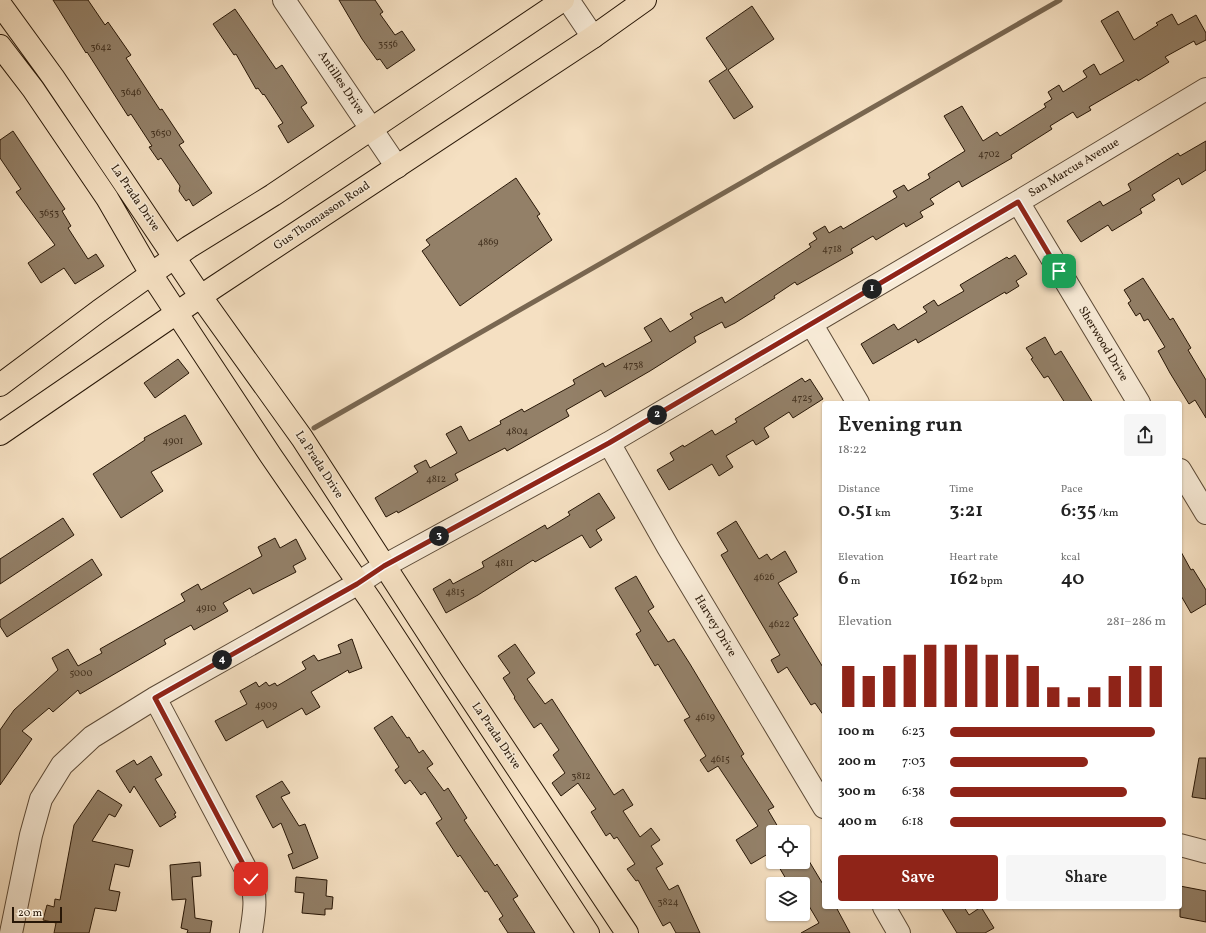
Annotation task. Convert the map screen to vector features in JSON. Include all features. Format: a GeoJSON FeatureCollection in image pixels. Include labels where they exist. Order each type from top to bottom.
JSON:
{"type":"FeatureCollection","features":[{"type":"Feature","properties":{"kind":"main road"},"geometry":{"type":"LineString","coordinates":[[0,384],[151,274],[563,0]]}},
{"type":"Feature","properties":{"kind":"main road","name":"Gus Thomasson Road"},"geometry":{"type":"LineString","coordinates":[[0,434],[201,297],[592,37],[645,0]]}},
{"type":"Feature","properties":{"kind":"main road","name":"La Prada Drive"},"geometry":{"type":"LineString","coordinates":[[0,4],[40,60],[201,297],[302,438],[384,566],[627,933]]}},
{"type":"Feature","properties":{"kind":"main road","name":"La Prada Drive"},"geometry":{"type":"LineString","coordinates":[[0,46],[21,74],[106,198],[151,274],[177,314],[357,584],[371,601],[588,933]]}},
{"type":"Feature","properties":{"kind":"main road"},"geometry":{"type":"LineString","coordinates":[[21,74],[40,60]]}},
{"type":"Feature","properties":{"kind":"street","name":"Antilles Drive"},"geometry":{"type":"LineString","coordinates":[[284,0],[397,166]]}},
{"type":"Feature","properties":{"kind":"street"},"geometry":{"type":"LineString","coordinates":[[568,0],[592,37]]}},
{"type":"Feature","properties":{"kind":"street","name":"San Marcus Avenue"},"geometry":{"type":"LineString","coordinates":[[11,933],[31,836],[41,799],[62,766],[92,737],[155,698],[357,584],[384,566],[609,443],[812,325],[1206,89]]}},
{"type":"Feature","properties":{"kind":"street","name":"Sherwood Drive"},"geometry":{"type":"LineString","coordinates":[[1018,202],[1138,401]]}},
{"type":"Feature","properties":{"kind":"street"},"geometry":{"type":"LineString","coordinates":[[812,325],[857,401]]}},
{"type":"Feature","properties":{"kind":"street","name":"Harvey Drive"},"geometry":{"type":"LineString","coordinates":[[609,443],[668,547],[822,804]]}},
{"type":"Feature","properties":{"kind":"street"},"geometry":{"type":"LineString","coordinates":[[1182,473],[1206,513]]}},
{"type":"Feature","properties":{"kind":"street"},"geometry":{"type":"LineString","coordinates":[[155,698],[251,879],[255,892],[256,905],[251,933]]}},
{"type":"Feature","properties":{"kind":"street"},"geometry":{"type":"LineString","coordinates":[[1182,846],[1206,852]]}},
{"type":"Feature","properties":{"kind":"street"},"geometry":{"type":"LineString","coordinates":[[885,909],[900,933]]}},
{"type":"Feature","properties":{"kind":"building"},"geometry":{"type":"Polygon","coordinates":[[[53,0],[88,0],[105,25],[108,22],[131,55],[126,58],[160,110],[162,109],[184,142],[179,145],[212,193],[193,206],[189,199],[186,201],[179,191],[180,186],[161,158],[158,160],[149,147],[152,146],[131,114],[128,116],[53,0]]]}},
{"type":"Feature","properties":{"kind":"building"},"geometry":{"type":"Polygon","coordinates":[[[339,0],[375,0],[383,12],[380,14],[395,35],[402,31],[415,50],[387,69],[380,59],[377,60],[362,39],[339,0]]]}},
{"type":"Feature","properties":{"kind":"building"},"geometry":{"type":"Polygon","coordinates":[[[752,6],[774,39],[728,70],[753,107],[734,119],[709,81],[727,69],[706,38],[752,6]]]}},
{"type":"Feature","properties":{"kind":"building"},"geometry":{"type":"Polygon","coordinates":[[[235,9],[276,69],[282,65],[307,103],[301,107],[314,126],[288,143],[278,126],[283,123],[264,94],[263,95],[258,88],[256,89],[236,54],[234,55],[213,24],[235,9]]]}},
{"type":"Feature","properties":{"kind":"building"},"geometry":{"type":"Polygon","coordinates":[[[1118,11],[1134,40],[1158,25],[1156,23],[1172,14],[1178,25],[1196,15],[1206,33],[1206,40],[1196,45],[1194,41],[1165,57],[1169,62],[1138,81],[1137,79],[1089,107],[1091,110],[1077,118],[1073,112],[1050,126],[1052,129],[1011,155],[1012,158],[962,187],[959,181],[930,199],[934,204],[920,212],[923,217],[906,227],[904,223],[876,240],[873,236],[851,249],[853,253],[797,285],[795,282],[774,296],[775,298],[735,323],[725,328],[722,322],[694,337],[696,342],[650,371],[605,397],[601,390],[566,410],[569,416],[507,451],[505,448],[455,474],[458,480],[398,513],[397,511],[386,517],[375,498],[418,472],[414,466],[426,460],[430,468],[457,453],[446,434],[461,426],[469,441],[501,424],[500,421],[522,409],[524,412],[575,384],[573,380],[603,363],[605,367],[652,341],[644,328],[661,318],[670,332],[693,318],[690,314],[722,297],[725,303],[811,247],[809,244],[817,239],[813,233],[825,226],[829,233],[841,226],[843,229],[897,197],[893,191],[904,185],[908,191],[930,178],[928,174],[965,151],[944,116],[962,106],[983,141],[997,132],[1000,136],[1046,107],[1044,104],[1052,99],[1048,92],[1059,85],[1063,92],[1087,77],[1083,71],[1094,64],[1100,75],[1124,61],[1101,21],[1118,11]]]}},
{"type":"Feature","properties":{"kind":"building"},"geometry":{"type":"Polygon","coordinates":[[[13,131],[65,209],[62,211],[71,226],[68,228],[88,259],[96,254],[104,266],[75,284],[64,268],[41,283],[28,263],[55,245],[16,192],[21,189],[0,158],[0,140],[13,131]]]}},
{"type":"Feature","properties":{"kind":"building"},"geometry":{"type":"Polygon","coordinates":[[[1206,141],[1206,170],[1182,185],[1179,178],[1152,195],[1155,200],[1140,209],[1142,213],[1112,231],[1108,225],[1081,242],[1067,221],[1100,201],[1103,206],[1131,190],[1128,184],[1178,153],[1180,156],[1206,141]]]}},
{"type":"Feature","properties":{"kind":"building"},"geometry":{"type":"Polygon","coordinates":[[[516,178],[540,214],[537,216],[552,240],[460,306],[422,251],[430,245],[426,240],[516,178]]]}},
{"type":"Feature","properties":{"kind":"building"},"geometry":{"type":"Polygon","coordinates":[[[1015,255],[1027,274],[1016,281],[1019,286],[1006,294],[1005,292],[918,343],[916,339],[873,364],[861,344],[894,324],[898,330],[927,312],[923,307],[934,300],[938,306],[964,291],[960,285],[1007,257],[1009,259],[1015,255]]]}},
{"type":"Feature","properties":{"kind":"building"},"geometry":{"type":"Polygon","coordinates":[[[1143,278],[1170,320],[1173,318],[1191,348],[1188,350],[1206,380],[1206,418],[1195,400],[1189,404],[1170,373],[1158,351],[1165,347],[1148,319],[1144,321],[1140,313],[1136,316],[1128,303],[1131,301],[1124,290],[1143,278]]]}},
{"type":"Feature","properties":{"kind":"building"},"geometry":{"type":"Polygon","coordinates":[[[1045,337],[1055,355],[1061,351],[1092,401],[1064,401],[1048,376],[1044,378],[1031,359],[1033,358],[1026,348],[1045,337]]]}},
{"type":"Feature","properties":{"kind":"building"},"geometry":{"type":"Polygon","coordinates":[[[178,359],[189,373],[155,398],[144,383],[178,359]]]}},
{"type":"Feature","properties":{"kind":"building"},"geometry":{"type":"Polygon","coordinates":[[[802,378],[805,382],[810,379],[823,399],[793,418],[789,412],[764,428],[769,437],[756,445],[753,440],[726,456],[733,467],[719,476],[712,464],[669,490],[657,470],[674,460],[670,453],[683,445],[684,447],[712,430],[715,435],[737,422],[735,419],[802,378]]]}},
{"type":"Feature","properties":{"kind":"building"},"geometry":{"type":"Polygon","coordinates":[[[185,415],[202,444],[151,472],[163,491],[121,518],[93,474],[145,440],[144,438],[185,415]]]}},
{"type":"Feature","properties":{"kind":"building"},"geometry":{"type":"Polygon","coordinates":[[[599,493],[615,518],[596,530],[602,540],[590,548],[582,535],[535,562],[533,560],[478,595],[446,613],[433,589],[450,579],[453,584],[484,567],[482,562],[545,525],[547,529],[570,515],[568,512],[599,493]]]}},
{"type":"Feature","properties":{"kind":"building"},"geometry":{"type":"Polygon","coordinates":[[[63,518],[74,535],[0,584],[0,559],[63,518]]]}},
{"type":"Feature","properties":{"kind":"building"},"geometry":{"type":"Polygon","coordinates":[[[736,521],[759,559],[767,554],[771,560],[785,551],[797,572],[778,583],[798,615],[793,618],[822,666],[822,713],[815,703],[811,705],[787,667],[778,673],[771,660],[780,655],[721,555],[728,551],[717,533],[736,521]]]}},
{"type":"Feature","properties":{"kind":"building"},"geometry":{"type":"Polygon","coordinates":[[[275,538],[280,548],[296,539],[306,559],[293,566],[296,572],[253,594],[250,588],[223,603],[228,611],[194,630],[191,625],[164,640],[166,644],[80,694],[78,690],[53,712],[49,708],[22,731],[32,739],[0,785],[0,730],[14,710],[58,670],[52,658],[68,649],[78,666],[102,653],[100,649],[185,601],[181,594],[198,584],[201,590],[262,556],[258,547],[275,538]]]}},
{"type":"Feature","properties":{"kind":"building"},"geometry":{"type":"Polygon","coordinates":[[[1182,554],[1191,570],[1193,569],[1206,590],[1206,604],[1191,613],[1182,597],[1182,554]]]}},
{"type":"Feature","properties":{"kind":"building"},"geometry":{"type":"Polygon","coordinates":[[[92,559],[102,575],[7,637],[0,626],[0,620],[92,559]]]}},
{"type":"Feature","properties":{"kind":"building"},"geometry":{"type":"Polygon","coordinates":[[[636,576],[654,607],[648,611],[668,642],[674,639],[744,754],[741,756],[774,807],[768,810],[777,825],[766,825],[766,855],[751,864],[736,840],[758,826],[718,766],[708,772],[700,760],[706,756],[684,720],[690,717],[658,664],[655,666],[636,634],[641,631],[615,588],[636,576]]]}},
{"type":"Feature","properties":{"kind":"building"},"geometry":{"type":"Polygon","coordinates":[[[352,639],[362,668],[349,673],[348,670],[311,692],[320,707],[306,715],[302,708],[267,728],[263,720],[226,741],[215,721],[247,704],[240,691],[256,682],[259,687],[266,682],[269,686],[275,683],[277,686],[306,669],[302,662],[314,655],[318,661],[341,653],[338,645],[352,639]]]}},
{"type":"Feature","properties":{"kind":"building"},"geometry":{"type":"Polygon","coordinates":[[[515,644],[535,673],[527,679],[545,704],[552,699],[614,795],[623,789],[633,805],[623,811],[640,837],[651,828],[660,840],[651,846],[663,864],[656,868],[669,890],[678,885],[700,933],[676,933],[670,922],[663,926],[638,880],[636,881],[627,869],[635,864],[617,837],[614,839],[610,833],[606,836],[591,812],[596,809],[578,783],[561,796],[552,783],[565,773],[553,755],[559,750],[541,723],[534,728],[503,678],[510,673],[498,656],[515,644]]]}},
{"type":"Feature","properties":{"kind":"building"},"geometry":{"type":"Polygon","coordinates":[[[392,716],[407,738],[409,737],[419,753],[423,750],[433,764],[427,768],[444,791],[448,788],[467,818],[464,820],[495,866],[497,864],[518,896],[513,899],[535,933],[508,933],[499,919],[503,916],[487,891],[485,892],[460,855],[458,857],[436,823],[442,819],[425,792],[421,795],[410,780],[405,784],[395,770],[399,767],[374,728],[392,716]]]}},
{"type":"Feature","properties":{"kind":"building"},"geometry":{"type":"Polygon","coordinates":[[[151,756],[162,775],[155,779],[176,813],[174,814],[176,817],[160,827],[134,786],[130,793],[116,771],[134,760],[137,765],[151,756]]]}},
{"type":"Feature","properties":{"kind":"building"},"geometry":{"type":"Polygon","coordinates":[[[1199,758],[1206,758],[1206,799],[1192,797],[1199,758]]]}},
{"type":"Feature","properties":{"kind":"building"},"geometry":{"type":"Polygon","coordinates":[[[282,781],[290,793],[281,797],[299,826],[305,824],[318,858],[293,869],[288,855],[293,853],[281,823],[273,828],[256,796],[282,781]]]}},
{"type":"Feature","properties":{"kind":"building"},"geometry":{"type":"Polygon","coordinates":[[[98,790],[122,805],[115,817],[109,814],[92,841],[133,850],[129,867],[115,864],[109,890],[120,892],[116,911],[95,908],[89,933],[54,933],[56,923],[43,920],[47,905],[54,907],[55,899],[60,900],[74,825],[98,790]]]}},
{"type":"Feature","properties":{"kind":"building"},"geometry":{"type":"Polygon","coordinates":[[[200,862],[201,876],[192,877],[195,918],[212,921],[210,933],[187,933],[188,930],[181,928],[186,899],[172,900],[170,865],[200,862]]]}},
{"type":"Feature","properties":{"kind":"building"},"geometry":{"type":"Polygon","coordinates":[[[810,863],[822,883],[822,909],[837,909],[850,933],[801,933],[819,923],[810,908],[810,877],[785,877],[780,869],[810,869],[810,863]]]}},
{"type":"Feature","properties":{"kind":"building"},"geometry":{"type":"Polygon","coordinates":[[[296,877],[327,880],[326,896],[333,897],[332,909],[325,909],[325,915],[302,913],[304,893],[295,892],[296,877]]]}},
{"type":"Feature","properties":{"kind":"building"},"geometry":{"type":"Polygon","coordinates":[[[1182,886],[1206,891],[1206,922],[1180,917],[1180,909],[1182,909],[1182,886]]]}},
{"type":"Feature","properties":{"kind":"building"},"geometry":{"type":"Polygon","coordinates":[[[942,909],[965,909],[969,915],[978,909],[982,909],[994,928],[985,933],[957,933],[942,909]]]}},
{"type":"Feature","properties":{"kind":"waterway"},"geometry":{"type":"LineString","coordinates":[[314,428],[1060,0]]}},
{"type":"Feature","properties":{"kind":"route"},"geometry":{"type":"LineString","coordinates":[[251,879],[155,698],[357,584],[384,566],[609,443],[812,325],[1018,202],[1059,271]]}}]}
